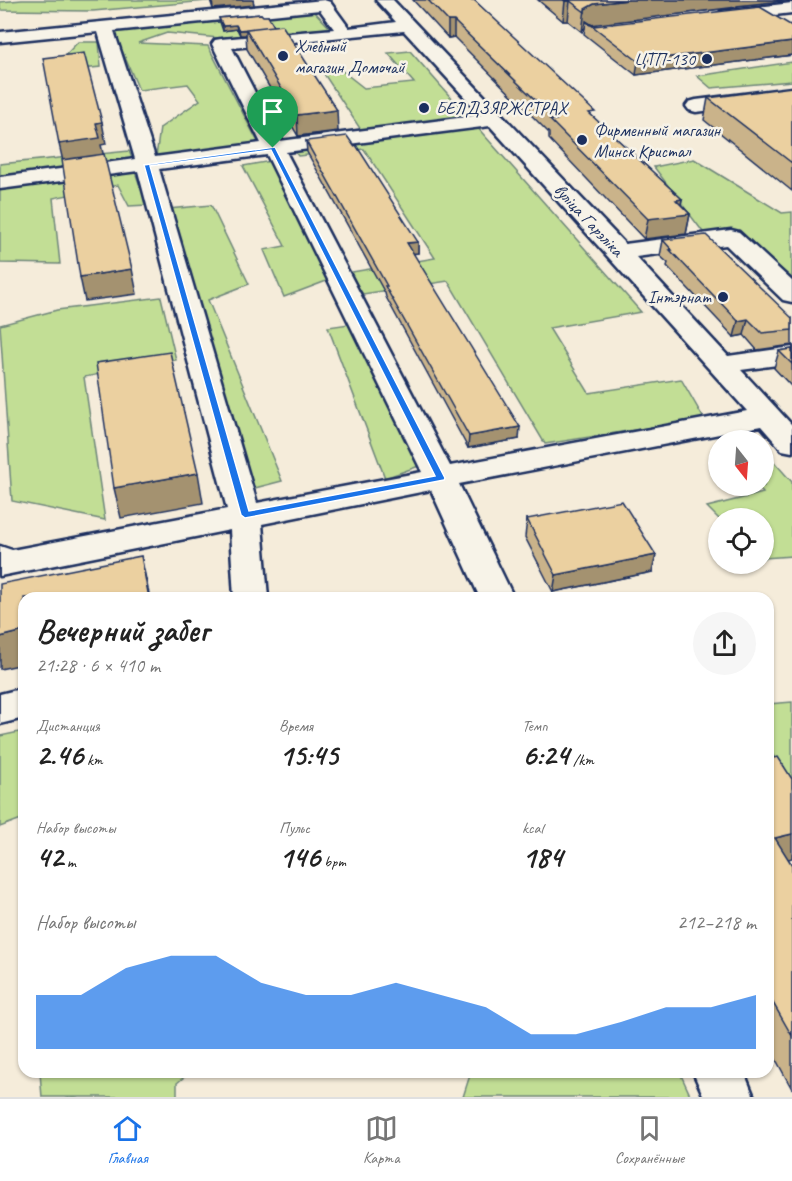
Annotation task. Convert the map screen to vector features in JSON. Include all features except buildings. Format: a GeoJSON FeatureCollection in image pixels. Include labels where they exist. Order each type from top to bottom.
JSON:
{"type":"FeatureCollection","features":[{"type":"Feature","properties":{"kind":"street","name":"вуліца Гарэліка"},"geometry":{"type":"LineString","coordinates":[[384,0],[619,252],[792,443]]}},
{"type":"Feature","properties":{"kind":"street"},"geometry":{"type":"LineString","coordinates":[[0,37],[324,5],[345,33]]}},
{"type":"Feature","properties":{"kind":"street"},"geometry":{"type":"LineString","coordinates":[[710,18],[792,8]]}},
{"type":"Feature","properties":{"kind":"street"},"geometry":{"type":"LineString","coordinates":[[409,26],[220,44],[441,478],[494,592]]}},
{"type":"Feature","properties":{"kind":"street"},"geometry":{"type":"LineString","coordinates":[[105,27],[147,165],[245,515],[251,592]]}},
{"type":"Feature","properties":{"kind":"street"},"geometry":{"type":"LineString","coordinates":[[696,106],[792,94]]}},
{"type":"Feature","properties":{"kind":"street"},"geometry":{"type":"LineString","coordinates":[[0,183],[496,119]]}},
{"type":"Feature","properties":{"kind":"street"},"geometry":{"type":"LineString","coordinates":[[619,252],[731,237],[792,295]]}},
{"type":"Feature","properties":{"kind":"street"},"geometry":{"type":"LineString","coordinates":[[722,366],[792,355]]}},
{"type":"Feature","properties":{"kind":"street"},"geometry":{"type":"LineString","coordinates":[[0,558],[0,564],[768,416]]}},
{"type":"Feature","properties":{"kind":"street"},"geometry":{"type":"LineString","coordinates":[[0,709],[18,704]]}},
{"type":"Feature","properties":{"kind":"street"},"geometry":{"type":"LineString","coordinates":[[721,1078],[729,1097]]}},
{"type":"Feature","properties":{"kind":"green space"},"geometry":{"type":"Polygon","coordinates":[[[218,0],[93,11],[0,10],[0,2],[218,0]]]}},
{"type":"Feature","properties":{"kind":"green space"},"geometry":{"type":"Polygon","coordinates":[[[313,10],[330,28],[219,38],[167,33],[138,43],[208,46],[260,146],[156,157],[160,128],[200,100],[188,84],[139,90],[114,32],[313,10]]]}},
{"type":"Feature","properties":{"kind":"green space"},"geometry":{"type":"Polygon","coordinates":[[[78,42],[99,42],[101,67],[49,72],[78,42]]]}},
{"type":"Feature","properties":{"kind":"green space"},"geometry":{"type":"Polygon","coordinates":[[[410,51],[468,117],[361,130],[322,71],[341,70],[364,88],[414,83],[388,53],[410,51]]]}},
{"type":"Feature","properties":{"kind":"green space"},"geometry":{"type":"Polygon","coordinates":[[[792,62],[792,81],[711,88],[697,76],[792,62]]]}},
{"type":"Feature","properties":{"kind":"green space"},"geometry":{"type":"Polygon","coordinates":[[[476,126],[641,312],[549,328],[589,393],[681,379],[704,419],[545,444],[448,281],[363,294],[346,273],[435,258],[364,149],[298,156],[293,149],[476,126]]]}},
{"type":"Feature","properties":{"kind":"green space"},"geometry":{"type":"Polygon","coordinates":[[[129,151],[134,163],[0,176],[0,164],[129,151]]]}},
{"type":"Feature","properties":{"kind":"green space"},"geometry":{"type":"Polygon","coordinates":[[[694,159],[782,213],[792,212],[792,278],[740,235],[703,232],[654,167],[694,159]]]}},
{"type":"Feature","properties":{"kind":"green space"},"geometry":{"type":"Polygon","coordinates":[[[271,161],[329,280],[284,297],[264,250],[285,246],[243,166],[271,161]]]}},
{"type":"Feature","properties":{"kind":"green space"},"geometry":{"type":"Polygon","coordinates":[[[135,172],[147,205],[129,206],[118,185],[53,198],[60,264],[0,263],[0,189],[135,172]]]}},
{"type":"Feature","properties":{"kind":"green space"},"geometry":{"type":"Polygon","coordinates":[[[211,205],[249,284],[208,300],[282,481],[251,489],[168,209],[211,205]]]}},
{"type":"Feature","properties":{"kind":"green space"},"geometry":{"type":"Polygon","coordinates":[[[161,297],[176,360],[84,377],[105,520],[12,501],[0,325],[57,310],[161,297]]]}},
{"type":"Feature","properties":{"kind":"green space"},"geometry":{"type":"Polygon","coordinates":[[[349,324],[419,466],[385,478],[328,327],[349,324]]]}},
{"type":"Feature","properties":{"kind":"green space"},"geometry":{"type":"Polygon","coordinates":[[[774,462],[792,482],[792,556],[774,557],[774,508],[707,507],[751,496],[774,496],[774,462]]]}},
{"type":"Feature","properties":{"kind":"green space"},"geometry":{"type":"Polygon","coordinates":[[[792,702],[792,786],[774,757],[774,704],[792,702]]]}},
{"type":"Feature","properties":{"kind":"green space"},"geometry":{"type":"Polygon","coordinates":[[[18,732],[18,820],[0,827],[0,736],[18,732]]]}},
{"type":"Feature","properties":{"kind":"green space"},"geometry":{"type":"Polygon","coordinates":[[[40,1078],[183,1078],[177,1083],[177,1097],[42,1097],[40,1078]]]}},
{"type":"Feature","properties":{"kind":"green space"},"geometry":{"type":"Polygon","coordinates":[[[469,1078],[682,1078],[691,1097],[463,1097],[469,1078]]]}},
{"type":"Feature","properties":{"kind":"place","name":"Хлебный магазин Домочай"},"geometry":{"type":"Point","coordinates":[283,56]}},
{"type":"Feature","properties":{"kind":"place","name":"ЦТП-130"},"geometry":{"type":"Point","coordinates":[707,59]}},
{"type":"Feature","properties":{"kind":"place","name":"БЕЛДЗЯРЖСТРАХ"},"geometry":{"type":"Point","coordinates":[424,108]}},
{"type":"Feature","properties":{"kind":"place","name":"Фирменный магазин Минск Кристал"},"geometry":{"type":"Point","coordinates":[582,140]}},
{"type":"Feature","properties":{"kind":"place","name":"Інтэрнат"},"geometry":{"type":"Point","coordinates":[723,297]}},
{"type":"Feature","properties":{"kind":"route"},"geometry":{"type":"LineString","coordinates":[[273,148],[374,346],[441,478],[245,515],[147,165],[273,148]]}}]}
